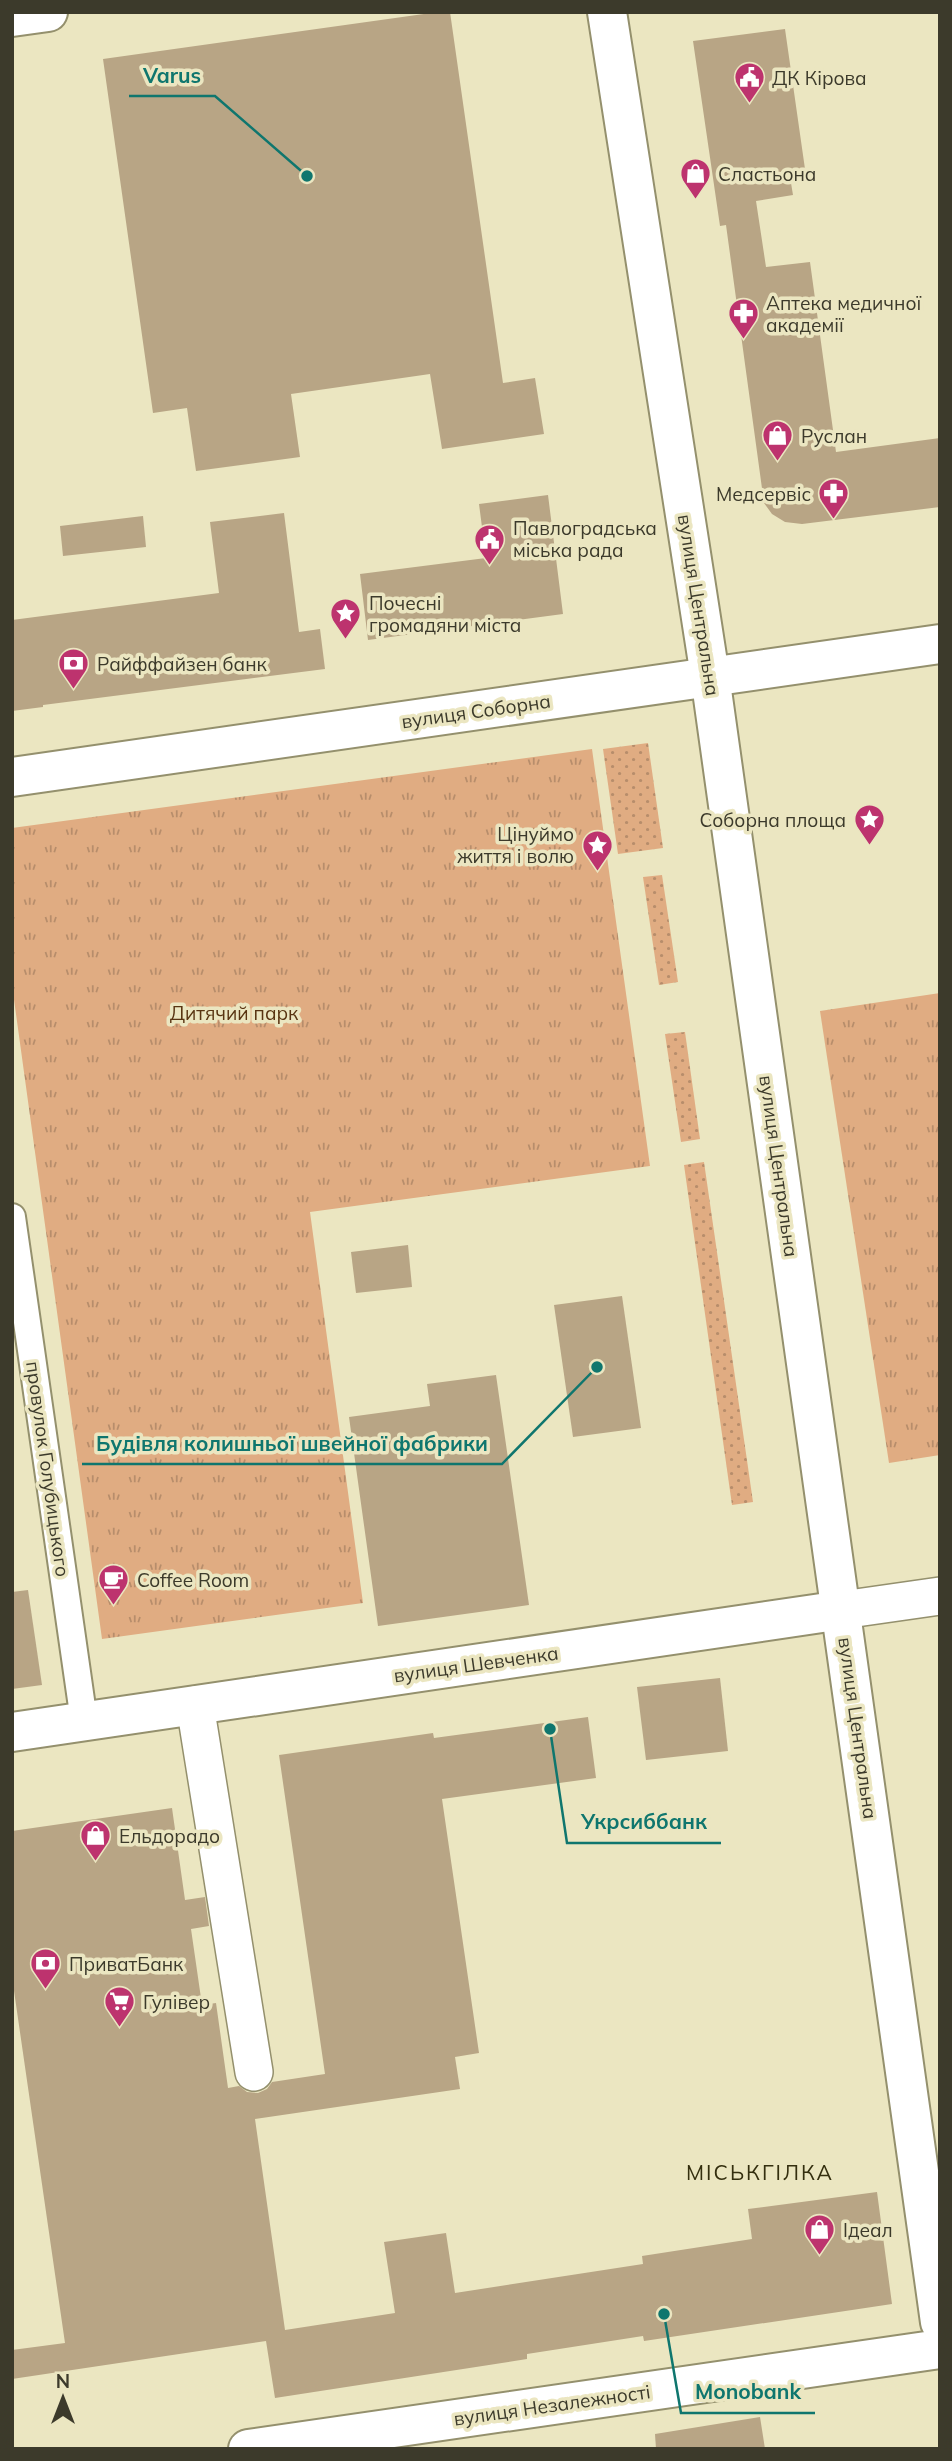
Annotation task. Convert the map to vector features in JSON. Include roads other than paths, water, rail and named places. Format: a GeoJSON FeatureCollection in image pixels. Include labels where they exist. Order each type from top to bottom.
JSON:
{"type":"FeatureCollection","features":[{"type":"Feature","properties":{"kind":"street"},"geometry":{"type":"LineString","coordinates":[[12,17],[48,12]]}},
{"type":"Feature","properties":{"kind":"street","name":"вулиця Центральна"},"geometry":{"type":"LineString","coordinates":[[607,12],[710,676],[940,2322]]}},
{"type":"Feature","properties":{"kind":"street","name":"вулиця Соборна"},"geometry":{"type":"LineString","coordinates":[[12,777],[940,643]]}},
{"type":"Feature","properties":{"kind":"street","name":"провулок Голубицького"},"geometry":{"type":"LineString","coordinates":[[12,1217],[84,1721]]}},
{"type":"Feature","properties":{"kind":"street","name":"вулиця Шевченка"},"geometry":{"type":"LineString","coordinates":[[12,1732],[940,1596]]}},
{"type":"Feature","properties":{"kind":"street"},"geometry":{"type":"LineString","coordinates":[[195,1705],[254,2072]]}},
{"type":"Feature","properties":{"kind":"street","name":"вулиця Незалежності"},"geometry":{"type":"LineString","coordinates":[[248,2449],[940,2350]]}},
{"type":"Feature","properties":{"kind":"place","name":"ДК Кірова"},"geometry":{"type":"Point","coordinates":[749,105]}},
{"type":"Feature","properties":{"kind":"place","name":"Varus"},"geometry":{"type":"Point","coordinates":[307,176]}},
{"type":"Feature","properties":{"kind":"place","name":"Сластьона"},"geometry":{"type":"Point","coordinates":[695,201]}},
{"type":"Feature","properties":{"kind":"place","name":"Аптека медичної академії"},"geometry":{"type":"Point","coordinates":[743,341]}},
{"type":"Feature","properties":{"kind":"place","name":"Руслан"},"geometry":{"type":"Point","coordinates":[778,463]}},
{"type":"Feature","properties":{"kind":"place","name":"Медсервіс"},"geometry":{"type":"Point","coordinates":[834,521]}},
{"type":"Feature","properties":{"kind":"place","name":"Павлоградська міська рада"},"geometry":{"type":"Point","coordinates":[490,566]}},
{"type":"Feature","properties":{"kind":"place","name":"Почесні громадяни міста"},"geometry":{"type":"Point","coordinates":[346,641]}},
{"type":"Feature","properties":{"kind":"place","name":"Райффайзен банк"},"geometry":{"type":"Point","coordinates":[74,691]}},
{"type":"Feature","properties":{"kind":"place","name":"Соборна площа"},"geometry":{"type":"Point","coordinates":[869,847]}},
{"type":"Feature","properties":{"kind":"place","name":"Цінуймо життя і волю"},"geometry":{"type":"Point","coordinates":[597,872]}},
{"type":"Feature","properties":{"kind":"place","name":"Будівля колишньої швейної фабрики"},"geometry":{"type":"Point","coordinates":[597,1367]}},
{"type":"Feature","properties":{"kind":"place","name":"Coffee Room"},"geometry":{"type":"Point","coordinates":[114,1607]}},
{"type":"Feature","properties":{"kind":"place","name":"Укрсиббанк"},"geometry":{"type":"Point","coordinates":[550,1729]}},
{"type":"Feature","properties":{"kind":"place","name":"Ельдорадо"},"geometry":{"type":"Point","coordinates":[96,1863]}},
{"type":"Feature","properties":{"kind":"place","name":"ПриватБанк"},"geometry":{"type":"Point","coordinates":[46,1991]}},
{"type":"Feature","properties":{"kind":"place","name":"Гулівер"},"geometry":{"type":"Point","coordinates":[120,2029]}},
{"type":"Feature","properties":{"kind":"place","name":"Ідеал"},"geometry":{"type":"Point","coordinates":[820,2257]}},
{"type":"Feature","properties":{"kind":"place","name":"Monobank"},"geometry":{"type":"Point","coordinates":[664,2314]}},
{"type":"Feature","properties":{"kind":"district","name":"МІСЬКГІЛКА"},"geometry":{"type":"Point","coordinates":[760,2172]}},
{"type":"Feature","properties":{"kind":"park label","name":"Дитячий парк"},"geometry":{"type":"Point","coordinates":[234,1013]}}]}
